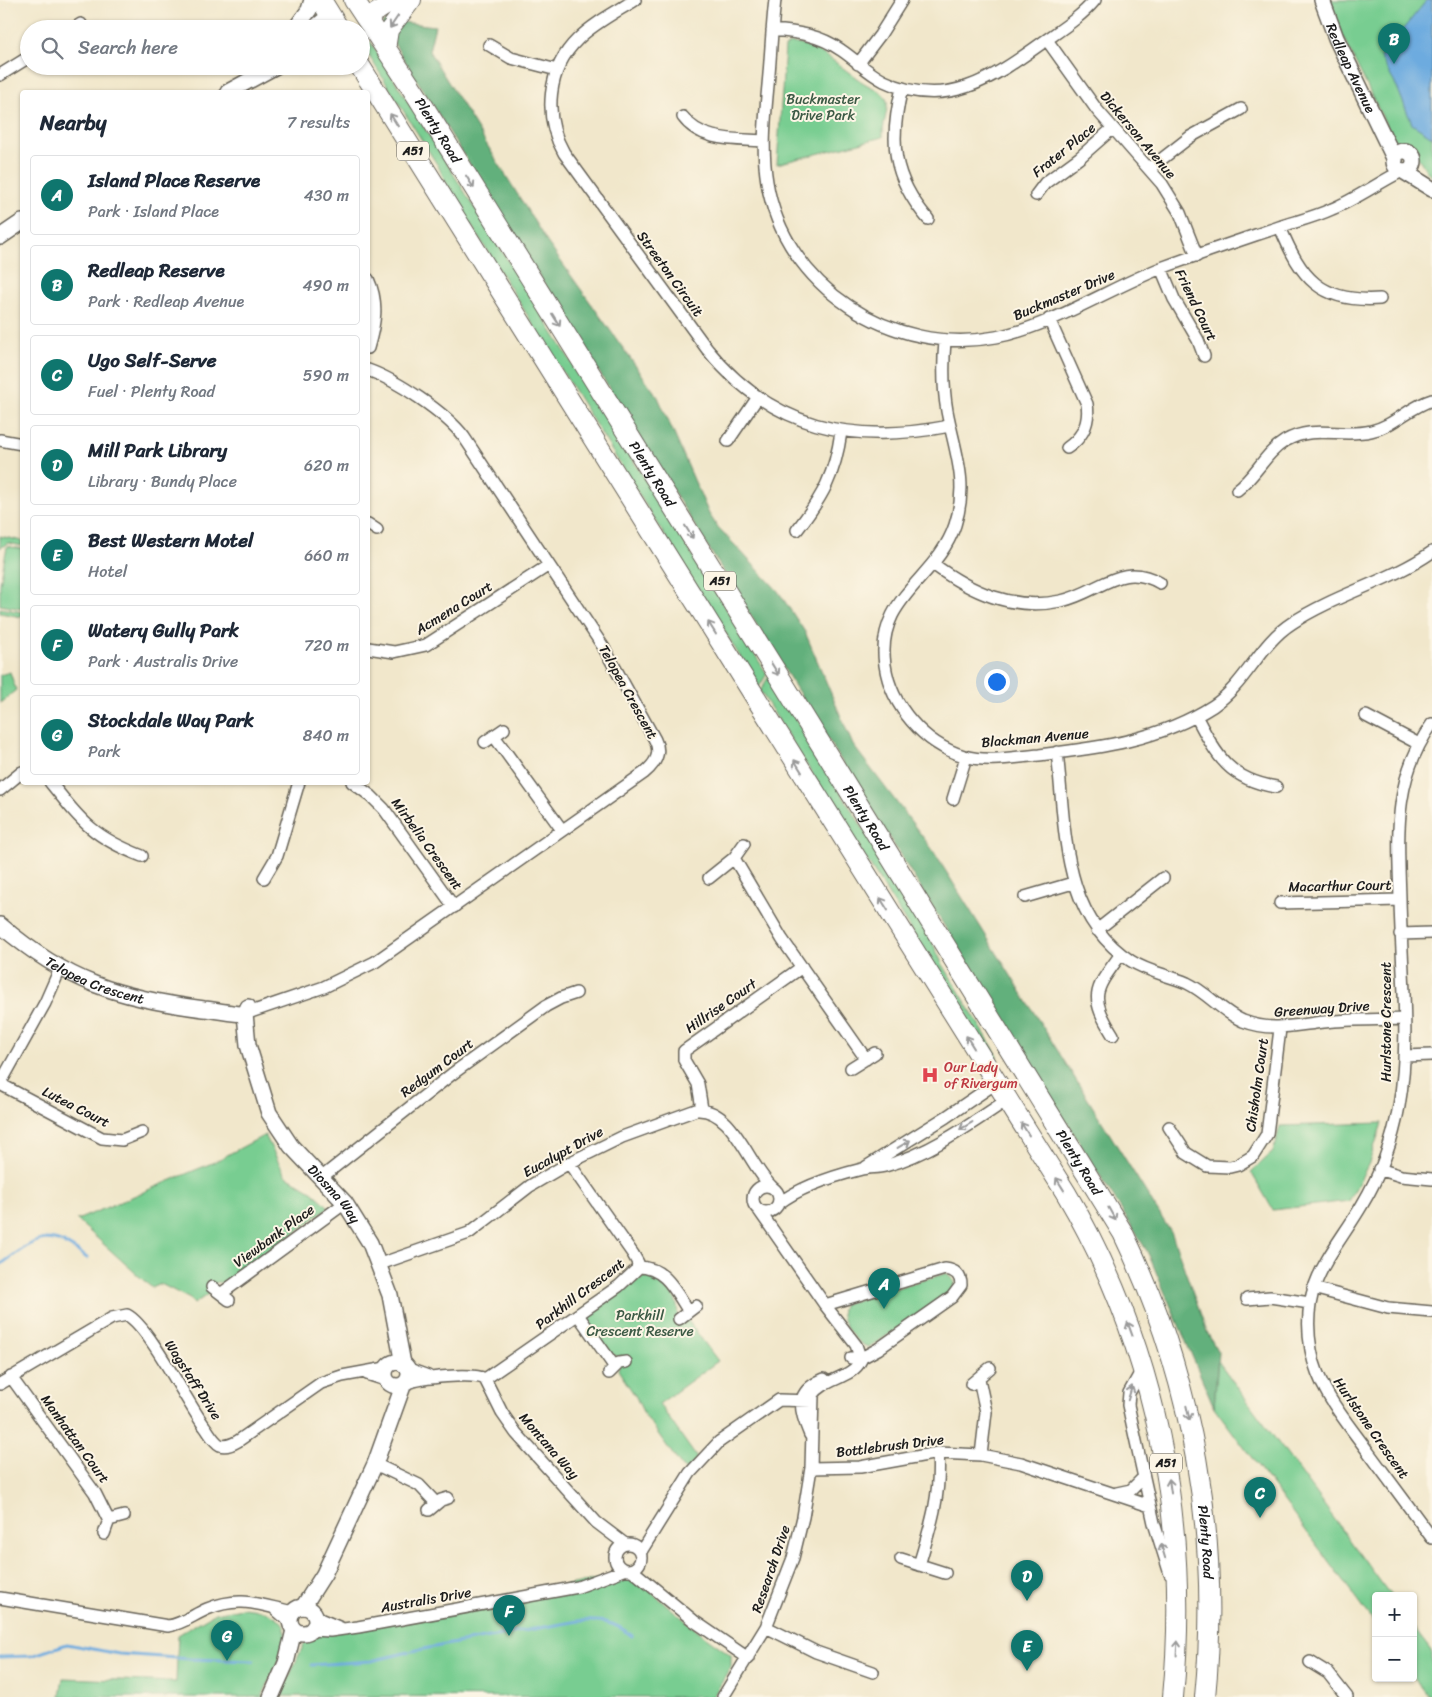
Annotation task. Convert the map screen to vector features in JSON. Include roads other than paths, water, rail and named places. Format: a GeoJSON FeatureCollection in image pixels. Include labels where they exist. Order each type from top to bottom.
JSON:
{"type":"FeatureCollection","features":[{"type":"Feature","properties":{"kind":"highway"},"geometry":{"type":"LineString","coordinates":[[330,15],[350,0]]}},
{"type":"Feature","properties":{"kind":"highway","name":"Plenty Road"},"geometry":{"type":"LineString","coordinates":[[354,0],[358,20]]}},
{"type":"Feature","properties":{"kind":"highway","name":"Plenty Road"},"geometry":{"type":"LineString","coordinates":[[370,34],[386,49],[1027,1075],[1123,1233],[1153,1300],[1178,1376],[1195,1449],[1207,1536],[1210,1616],[1206,1697]]}},
{"type":"Feature","properties":{"kind":"highway","name":"A51"},"geometry":{"type":"LineString","coordinates":[[366,75],[1066,1193],[1092,1240],[1119,1299],[1143,1368],[1157,1418],[1168,1473],[1176,1541],[1178,1597],[1172,1697]]}},
{"type":"Feature","properties":{"kind":"highway"},"geometry":{"type":"LineString","coordinates":[[996,1083],[1027,1075]]}},
{"type":"Feature","properties":{"kind":"highway"},"geometry":{"type":"LineString","coordinates":[[1007,1100],[1027,1075]]}},
{"type":"Feature","properties":{"kind":"main road"},"geometry":{"type":"LineString","coordinates":[[365,20],[395,0]]}},
{"type":"Feature","properties":{"kind":"main road"},"geometry":{"type":"LineString","coordinates":[[386,49],[389,30],[412,0]]}},
{"type":"Feature","properties":{"kind":"street"},"geometry":{"type":"LineString","coordinates":[[302,20],[309,10],[312,0]]}},
{"type":"Feature","properties":{"kind":"street","name":"Streeton Circuit"},"geometry":{"type":"LineString","coordinates":[[635,0],[578,39],[568,50],[557,70],[552,86],[551,111],[556,136],[564,153],[707,349],[730,375],[758,397],[796,418],[841,432],[899,434],[950,426]]}},
{"type":"Feature","properties":{"kind":"street","name":"Buckmaster Drive"},"geometry":{"type":"LineString","coordinates":[[775,0],[764,141],[767,182],[777,218],[794,250],[815,277],[837,298],[868,319],[903,333],[945,340],[996,337],[1026,329],[1161,268],[1332,210],[1374,185],[1402,163]]}},
{"type":"Feature","properties":{"kind":"street"},"geometry":{"type":"LineString","coordinates":[[858,64],[902,0]]}},
{"type":"Feature","properties":{"kind":"street"},"geometry":{"type":"LineString","coordinates":[[772,30],[817,38],[840,49],[858,64],[885,81],[902,88],[943,92],[972,86],[998,74],[1076,19],[1095,0]]}},
{"type":"Feature","properties":{"kind":"street","name":"Redleap Avenue"},"geometry":{"type":"LineString","coordinates":[[1322,0],[1336,38],[1384,134],[1402,163],[1432,183]]}},
{"type":"Feature","properties":{"kind":"street","name":"Dickerson Avenue"},"geometry":{"type":"LineString","coordinates":[[1047,40],[1081,90],[1112,129],[1150,169],[1180,213],[1196,256]]}},
{"type":"Feature","properties":{"kind":"street"},"geometry":{"type":"LineString","coordinates":[[489,45],[511,58],[557,70]]}},
{"type":"Feature","properties":{"kind":"street"},"geometry":{"type":"LineString","coordinates":[[0,75],[20,63]]}},
{"type":"Feature","properties":{"kind":"street"},"geometry":{"type":"LineString","coordinates":[[227,90],[247,75]]}},
{"type":"Feature","properties":{"kind":"street"},"geometry":{"type":"LineString","coordinates":[[232,90],[259,75]]}},
{"type":"Feature","properties":{"kind":"street"},"geometry":{"type":"LineString","coordinates":[[902,88],[896,111],[894,141],[898,169],[909,195],[928,218]]}},
{"type":"Feature","properties":{"kind":"street"},"geometry":{"type":"LineString","coordinates":[[1150,169],[1190,137],[1241,109]]}},
{"type":"Feature","properties":{"kind":"street"},"geometry":{"type":"LineString","coordinates":[[683,117],[693,128],[708,136],[764,141]]}},
{"type":"Feature","properties":{"kind":"street","name":"Frater Place"},"geometry":{"type":"LineString","coordinates":[[1036,195],[1045,183],[1079,158],[1112,129]]}},
{"type":"Feature","properties":{"kind":"street"},"geometry":{"type":"LineString","coordinates":[[1402,163],[1432,189]]}},
{"type":"Feature","properties":{"kind":"street"},"geometry":{"type":"LineString","coordinates":[[0,237],[20,223]]}},
{"type":"Feature","properties":{"kind":"street"},"geometry":{"type":"LineString","coordinates":[[1280,227],[1294,260],[1320,287],[1352,300],[1380,300]]}},
{"type":"Feature","properties":{"kind":"street","name":"Friend Court"},"geometry":{"type":"LineString","coordinates":[[1161,268],[1174,299],[1198,340],[1204,356]]}},
{"type":"Feature","properties":{"kind":"street"},"geometry":{"type":"LineString","coordinates":[[370,284],[374,293],[376,308],[370,341]]}},
{"type":"Feature","properties":{"kind":"street"},"geometry":{"type":"LineString","coordinates":[[1049,319],[1087,404],[1088,413],[1084,430],[1067,448]]}},
{"type":"Feature","properties":{"kind":"street","name":"Blackman Avenue"},"geometry":{"type":"LineString","coordinates":[[945,340],[944,384],[950,426],[960,461],[961,494],[954,526],[933,564],[909,588],[894,610],[885,635],[884,663],[897,700],[917,726],[935,743],[966,757],[990,759],[1122,743],[1167,729],[1196,716],[1230,693],[1270,640],[1290,624],[1406,568],[1432,552]]}},
{"type":"Feature","properties":{"kind":"street","name":"Telopea Crescent"},"geometry":{"type":"LineString","coordinates":[[0,925],[34,952],[63,970],[99,987],[139,999],[201,1008],[231,1004],[248,1011],[267,998],[292,997],[337,981],[375,962],[650,768],[656,760],[658,751],[655,740],[609,656],[454,425],[396,384],[370,371]]}},
{"type":"Feature","properties":{"kind":"street"},"geometry":{"type":"LineString","coordinates":[[728,441],[758,397]]}},
{"type":"Feature","properties":{"kind":"street"},"geometry":{"type":"LineString","coordinates":[[1237,490],[1250,479],[1276,448],[1299,435],[1325,431],[1351,433],[1370,431],[1391,424],[1413,408],[1432,400]]}},
{"type":"Feature","properties":{"kind":"street"},"geometry":{"type":"LineString","coordinates":[[797,530],[822,496],[831,480],[837,459],[841,432]]}},
{"type":"Feature","properties":{"kind":"street"},"geometry":{"type":"LineString","coordinates":[[0,440],[20,444]]}},
{"type":"Feature","properties":{"kind":"street"},"geometry":{"type":"LineString","coordinates":[[933,564],[972,590],[1014,602],[1061,601],[1131,573],[1145,575],[1160,583]]}},
{"type":"Feature","properties":{"kind":"street","name":"Acmena Court"},"geometry":{"type":"LineString","coordinates":[[370,648],[394,652],[426,645],[549,565]]}},
{"type":"Feature","properties":{"kind":"street"},"geometry":{"type":"LineString","coordinates":[[1196,716],[1217,754],[1233,771],[1253,782],[1276,787]]}},
{"type":"Feature","properties":{"kind":"street"},"geometry":{"type":"LineString","coordinates":[[1366,716],[1419,744]]}},
{"type":"Feature","properties":{"kind":"street","name":"Hurlstone Crescent"},"geometry":{"type":"LineString","coordinates":[[1432,724],[1419,744],[1407,775],[1399,805],[1400,934],[1404,1056],[1394,1128],[1380,1169],[1361,1206],[1327,1258],[1313,1288],[1310,1303],[1311,1350],[1317,1372],[1327,1394],[1432,1538]]}},
{"type":"Feature","properties":{"kind":"street"},"geometry":{"type":"LineString","coordinates":[[495,736],[562,830]]}},
{"type":"Feature","properties":{"kind":"street","name":"Greenway Drive"},"geometry":{"type":"LineString","coordinates":[[1057,752],[1073,883],[1083,909],[1097,930],[1121,954],[1146,969],[1194,986],[1237,1018],[1255,1025],[1280,1029],[1324,1022],[1404,1019]]}},
{"type":"Feature","properties":{"kind":"street"},"geometry":{"type":"LineString","coordinates":[[953,799],[966,757]]}},
{"type":"Feature","properties":{"kind":"street"},"geometry":{"type":"LineString","coordinates":[[0,790],[20,774]]}},
{"type":"Feature","properties":{"kind":"street"},"geometry":{"type":"LineString","coordinates":[[52,785],[76,814],[97,835],[142,856]]}},
{"type":"Feature","properties":{"kind":"street"},"geometry":{"type":"LineString","coordinates":[[264,878],[277,856],[298,785]]}},
{"type":"Feature","properties":{"kind":"street","name":"Mirbelia Crescent"},"geometry":{"type":"LineString","coordinates":[[356,785],[384,809],[454,906]]}},
{"type":"Feature","properties":{"kind":"street"},"geometry":{"type":"LineString","coordinates":[[710,878],[734,858],[744,844]]}},
{"type":"Feature","properties":{"kind":"street"},"geometry":{"type":"LineString","coordinates":[[734,858],[774,927],[870,1056],[850,1068]]}},
{"type":"Feature","properties":{"kind":"street"},"geometry":{"type":"LineString","coordinates":[[1097,930],[1163,878]]}},
{"type":"Feature","properties":{"kind":"street"},"geometry":{"type":"LineString","coordinates":[[1025,897],[1073,883]]}},
{"type":"Feature","properties":{"kind":"street","name":"Macarthur Court"},"geometry":{"type":"LineString","coordinates":[[1280,902],[1400,900]]}},
{"type":"Feature","properties":{"kind":"street"},"geometry":{"type":"LineString","coordinates":[[1400,934],[1432,933]]}},
{"type":"Feature","properties":{"kind":"street"},"geometry":{"type":"LineString","coordinates":[[1113,1035],[1098,1009],[1097,996],[1102,981],[1121,954]]}},
{"type":"Feature","properties":{"kind":"street","name":"Hillrise Court"},"geometry":{"type":"LineString","coordinates":[[702,1109],[698,1084],[684,1060],[684,1052],[802,967]]}},
{"type":"Feature","properties":{"kind":"street"},"geometry":{"type":"LineString","coordinates":[[0,1084],[63,970]]}},
{"type":"Feature","properties":{"kind":"street","name":"Redgum Court"},"geometry":{"type":"LineString","coordinates":[[322,1177],[452,1074],[546,1006],[576,993]]}},
{"type":"Feature","properties":{"kind":"street","name":"Diosma Way"},"geometry":{"type":"LineString","coordinates":[[248,1011],[248,1045],[255,1064],[261,1092],[276,1125],[291,1146],[345,1203],[363,1231],[380,1264],[390,1295],[401,1345],[397,1375]]}},
{"type":"Feature","properties":{"kind":"street","name":"Chisholm Court"},"geometry":{"type":"LineString","coordinates":[[1169,1127],[1186,1153],[1207,1166],[1230,1168],[1253,1156],[1267,1134],[1280,1029]]}},
{"type":"Feature","properties":{"kind":"street"},"geometry":{"type":"LineString","coordinates":[[1404,1056],[1432,1055]]}},
{"type":"Feature","properties":{"kind":"street"},"geometry":{"type":"LineString","coordinates":[[863,1169],[946,1118],[996,1083]]}},
{"type":"Feature","properties":{"kind":"street","name":"Lutea Court"},"geometry":{"type":"LineString","coordinates":[[0,1084],[102,1138],[122,1140],[142,1132]]}},
{"type":"Feature","properties":{"kind":"street"},"geometry":{"type":"LineString","coordinates":[[758,1209],[765,1212],[805,1188],[863,1169],[885,1166],[925,1149],[1007,1100]]}},
{"type":"Feature","properties":{"kind":"street"},"geometry":{"type":"LineString","coordinates":[[702,1109],[714,1112],[724,1119],[763,1179],[779,1196],[772,1224],[777,1237]]}},
{"type":"Feature","properties":{"kind":"street","name":"Eucalypt Drive"},"geometry":{"type":"LineString","coordinates":[[380,1264],[469,1233],[530,1186],[569,1163],[622,1137],[691,1111],[702,1109]]}},
{"type":"Feature","properties":{"kind":"street"},"geometry":{"type":"LineString","coordinates":[[748,1658],[700,1626],[662,1594],[634,1564],[654,1529],[696,1465],[719,1442],[775,1402],[784,1399],[807,1400],[819,1388],[855,1368],[856,1357],[840,1326],[754,1203],[755,1192],[751,1160]]}},
{"type":"Feature","properties":{"kind":"street","name":"Parkhill Crescent"},"geometry":{"type":"LineString","coordinates":[[485,1379],[630,1278],[638,1267],[633,1254],[569,1163]]}},
{"type":"Feature","properties":{"kind":"street"},"geometry":{"type":"LineString","coordinates":[[1380,1169],[1401,1176],[1432,1179]]}},
{"type":"Feature","properties":{"kind":"street"},"geometry":{"type":"LineString","coordinates":[[755,1192],[761,1187],[805,1188]]}},
{"type":"Feature","properties":{"kind":"street","name":"Viewbank Place"},"geometry":{"type":"LineString","coordinates":[[221,1293],[345,1203]]}},
{"type":"Feature","properties":{"kind":"street"},"geometry":{"type":"LineString","coordinates":[[638,1267],[649,1267],[659,1271],[692,1308],[679,1319]]}},
{"type":"Feature","properties":{"kind":"street"},"geometry":{"type":"LineString","coordinates":[[825,1305],[934,1271],[950,1269],[958,1274],[961,1285],[956,1293],[878,1349],[856,1357]]}},
{"type":"Feature","properties":{"kind":"street"},"geometry":{"type":"LineString","coordinates":[[1313,1288],[1388,1308],[1432,1312]]}},
{"type":"Feature","properties":{"kind":"street"},"geometry":{"type":"LineString","coordinates":[[1247,1299],[1270,1296],[1310,1303]]}},
{"type":"Feature","properties":{"kind":"street","name":"Wagstaff Drive"},"geometry":{"type":"LineString","coordinates":[[0,1384],[112,1318],[127,1315],[135,1321],[157,1350],[190,1406],[212,1437],[219,1444],[225,1446],[238,1441],[321,1383],[342,1376],[365,1373],[397,1375]]}},
{"type":"Feature","properties":{"kind":"street"},"geometry":{"type":"LineString","coordinates":[[578,1316],[611,1370],[626,1362]]}},
{"type":"Feature","properties":{"kind":"street"},"geometry":{"type":"LineString","coordinates":[[981,1455],[986,1412],[975,1382],[990,1368]]}},
{"type":"Feature","properties":{"kind":"street"},"geometry":{"type":"LineString","coordinates":[[1143,1368],[1133,1384],[1127,1400],[1150,1506],[1162,1551],[1178,1597]]}},
{"type":"Feature","properties":{"kind":"street"},"geometry":{"type":"LineString","coordinates":[[271,1697],[303,1620],[375,1464],[392,1411],[397,1375],[432,1377],[476,1376],[485,1379]]}},
{"type":"Feature","properties":{"kind":"street","name":"Manhattan Court"},"geometry":{"type":"LineString","coordinates":[[11,1377],[95,1493],[109,1521]]}},
{"type":"Feature","properties":{"kind":"street","name":"Montana Way"},"geometry":{"type":"LineString","coordinates":[[485,1379],[511,1427],[596,1522],[628,1545],[634,1564],[618,1566],[615,1556],[596,1522]]}},
{"type":"Feature","properties":{"kind":"street","name":"Research Drive"},"geometry":{"type":"LineString","coordinates":[[723,1697],[766,1627],[784,1584],[797,1543],[811,1468],[812,1439],[807,1400]]}},
{"type":"Feature","properties":{"kind":"street"},"geometry":{"type":"LineString","coordinates":[[919,1565],[936,1509],[939,1484],[938,1452]]}},
{"type":"Feature","properties":{"kind":"street","name":"Bottlebrush Drive"},"geometry":{"type":"LineString","coordinates":[[811,1468],[865,1467],[938,1452],[981,1455],[1021,1463],[1117,1493],[1150,1506]]}},
{"type":"Feature","properties":{"kind":"street"},"geometry":{"type":"LineString","coordinates":[[375,1464],[419,1485],[433,1506],[448,1498]]}},
{"type":"Feature","properties":{"kind":"street"},"geometry":{"type":"LineString","coordinates":[[1117,1493],[1131,1490],[1143,1478]]}},
{"type":"Feature","properties":{"kind":"street"},"geometry":{"type":"LineString","coordinates":[[104,1534],[109,1521],[124,1516]]}},
{"type":"Feature","properties":{"kind":"street"},"geometry":{"type":"LineString","coordinates":[[599,1579],[615,1556],[628,1545],[654,1529]]}},
{"type":"Feature","properties":{"kind":"street"},"geometry":{"type":"LineString","coordinates":[[901,1560],[945,1573]]}},
{"type":"Feature","properties":{"kind":"street","name":"Australis Drive"},"geometry":{"type":"LineString","coordinates":[[303,1620],[345,1629],[556,1591],[599,1579],[634,1564]]}},
{"type":"Feature","properties":{"kind":"street"},"geometry":{"type":"LineString","coordinates":[[0,1598],[168,1626],[230,1602],[254,1602],[303,1620]]}},
{"type":"Feature","properties":{"kind":"street"},"geometry":{"type":"LineString","coordinates":[[766,1627],[816,1652],[873,1672]]}},
{"type":"Feature","properties":{"kind":"street"},"geometry":{"type":"LineString","coordinates":[[1310,1662],[1328,1673],[1347,1697]]}},
{"type":"Feature","properties":{"kind":"water"},"geometry":{"type":"Polygon","coordinates":[[[1427,0],[1432,0],[1432,137],[1412,124],[1397,87],[1380,57],[1427,0]]]}},
{"type":"Feature","properties":{"kind":"waterway"},"geometry":{"type":"LineString","coordinates":[[0,1265],[33,1243],[51,1239],[73,1248],[87,1258]]}},
{"type":"Feature","properties":{"kind":"waterway"},"geometry":{"type":"LineString","coordinates":[[412,1651],[578,1621],[607,1622],[619,1627],[632,1636]]}},
{"type":"Feature","properties":{"kind":"waterway"},"geometry":{"type":"LineString","coordinates":[[0,1657],[31,1656],[67,1644],[119,1654],[254,1661]]}},
{"type":"Feature","properties":{"kind":"waterway"},"geometry":{"type":"LineString","coordinates":[[311,1665],[371,1661],[409,1652]]}},
{"type":"Feature","properties":{"kind":"place","name":"Redleap Reserve"},"geometry":{"type":"Point","coordinates":[1394,64]}},
{"type":"Feature","properties":{"kind":"place","name":"Our Lady of Rivergum"},"geometry":{"type":"Point","coordinates":[930,1075]}},
{"type":"Feature","properties":{"kind":"place","name":"Island Place Reserve"},"geometry":{"type":"Point","coordinates":[884,1309]}},
{"type":"Feature","properties":{"kind":"place","name":"Ugo Self-Serve"},"geometry":{"type":"Point","coordinates":[1260,1518]}},
{"type":"Feature","properties":{"kind":"place","name":"Mill Park Library"},"geometry":{"type":"Point","coordinates":[1027,1601]}},
{"type":"Feature","properties":{"kind":"place","name":"Watery Gully Park"},"geometry":{"type":"Point","coordinates":[509,1636]}},
{"type":"Feature","properties":{"kind":"place","name":"Stockdale Way Park"},"geometry":{"type":"Point","coordinates":[227,1661]}},
{"type":"Feature","properties":{"kind":"place","name":"Best Western Motel"},"geometry":{"type":"Point","coordinates":[1027,1671]}},
{"type":"Feature","properties":{"kind":"park label","name":"Buckmaster Drive Park"},"geometry":{"type":"Point","coordinates":[823,108]}},
{"type":"Feature","properties":{"kind":"park label","name":"Parkhill Crescent Reserve"},"geometry":{"type":"Point","coordinates":[640,1324]}}]}
